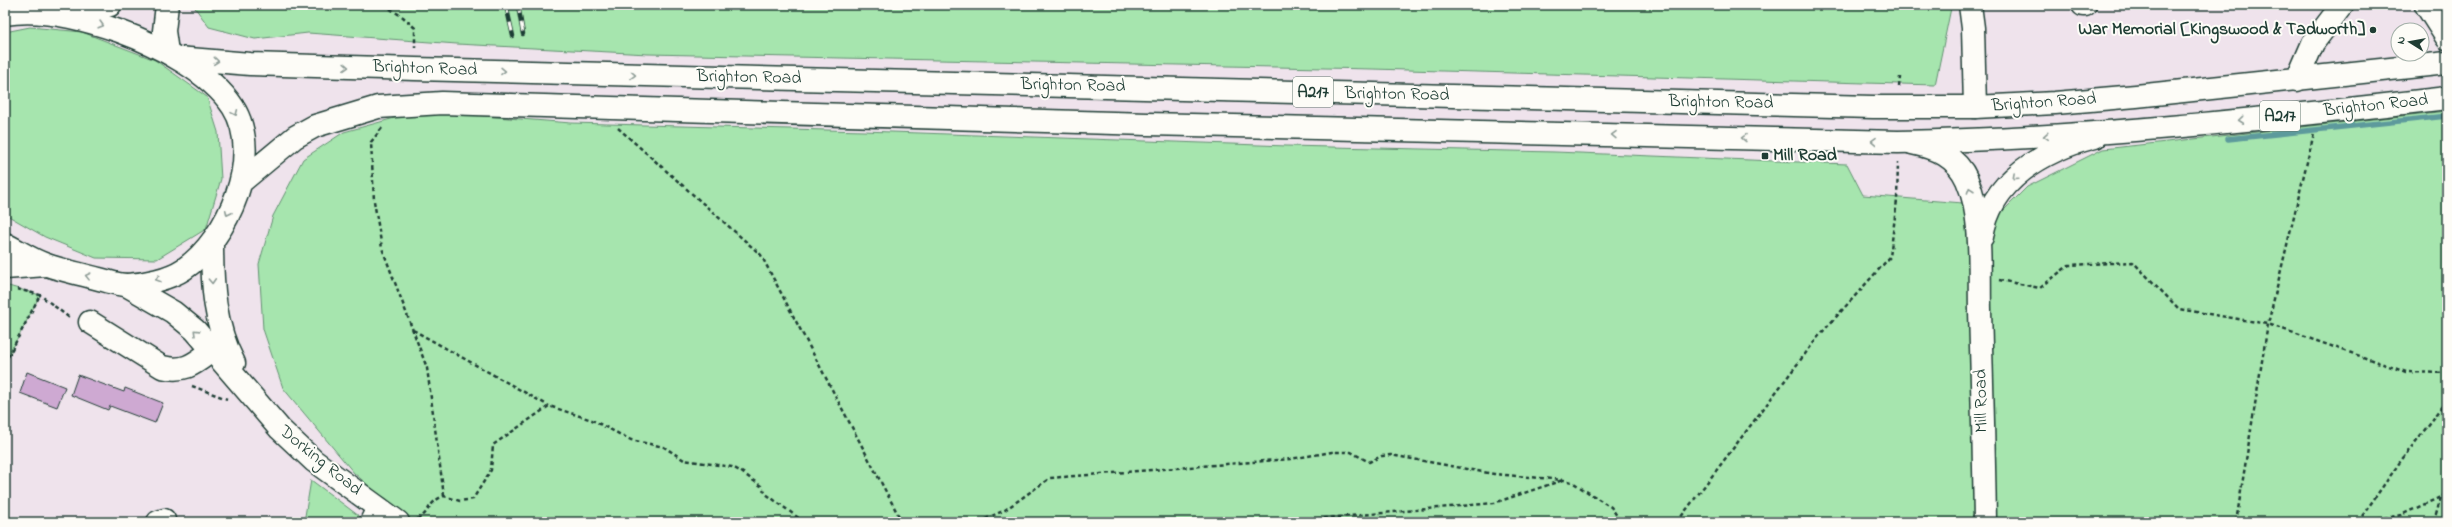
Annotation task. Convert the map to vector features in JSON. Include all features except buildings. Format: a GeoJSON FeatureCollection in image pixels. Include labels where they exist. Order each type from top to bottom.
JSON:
{"type":"FeatureCollection","features":[{"type":"Feature","properties":{"kind":"main road"},"geometry":{"type":"LineString","coordinates":[[5,14],[67,12],[110,5]]}},
{"type":"Feature","properties":{"kind":"main road"},"geometry":{"type":"LineString","coordinates":[[167,5],[164,31],[172,55]]}},
{"type":"Feature","properties":{"kind":"main road"},"geometry":{"type":"LineString","coordinates":[[1970,5],[1973,28],[1975,107]]}},
{"type":"Feature","properties":{"kind":"main road"},"geometry":{"type":"LineString","coordinates":[[2297,80],[2313,43],[2342,5]]}},
{"type":"Feature","properties":{"kind":"main road"},"geometry":{"type":"LineString","coordinates":[[2426,5],[2447,38]]}},
{"type":"Feature","properties":{"kind":"main road"},"geometry":{"type":"LineString","coordinates":[[5,244],[46,265],[126,285],[156,281],[184,269],[212,242],[223,225],[241,182],[245,164],[245,144],[233,108],[206,80],[172,55],[101,25],[35,13]]}},
{"type":"Feature","properties":{"kind":"main road","name":"Brighton Road"},"geometry":{"type":"LineString","coordinates":[[172,55],[250,64],[415,69],[1898,107],[1975,107],[2136,96],[2297,80],[2447,62]]}},
{"type":"Feature","properties":{"kind":"main road","name":"Brighton Road"},"geometry":{"type":"LineString","coordinates":[[241,182],[295,137],[315,126],[357,112],[399,104],[442,103],[1062,122],[1902,142],[2113,132],[2447,98]]}},
{"type":"Feature","properties":{"kind":"main road","name":"Mill Road"},"geometry":{"type":"LineString","coordinates":[[1979,266],[1982,231],[1991,206],[2005,185],[2024,169],[2044,156],[2067,146],[2113,132]]}},
{"type":"Feature","properties":{"kind":"main road","name":"Mill Road"},"geometry":{"type":"LineString","coordinates":[[1902,142],[1927,146],[1945,154],[1958,164],[1967,180],[1973,197],[1979,266],[1986,522]]}},
{"type":"Feature","properties":{"kind":"main road","name":"Dorking Road"},"geometry":{"type":"LineString","coordinates":[[212,242],[213,296],[221,336],[249,393]]}},
{"type":"Feature","properties":{"kind":"main road"},"geometry":{"type":"LineString","coordinates":[[5,268],[46,265]]}},
{"type":"Feature","properties":{"kind":"main road","name":"Dorking Road"},"geometry":{"type":"LineString","coordinates":[[126,285],[173,312],[195,330],[214,350],[265,413],[308,455],[374,515],[398,522]]}},
{"type":"Feature","properties":{"kind":"main road"},"geometry":{"type":"LineString","coordinates":[[90,322],[162,367],[174,370],[188,367],[214,350]]}},
{"type":"Feature","properties":{"kind":"path"},"geometry":{"type":"LineString","coordinates":[[384,5],[403,17],[415,28],[415,69]]}},
{"type":"Feature","properties":{"kind":"path"},"geometry":{"type":"LineString","coordinates":[[1898,107],[1900,77]]}},
{"type":"Feature","properties":{"kind":"path"},"geometry":{"type":"LineString","coordinates":[[399,104],[371,142],[374,201],[382,248],[427,368],[444,496]]}},
{"type":"Feature","properties":{"kind":"path"},"geometry":{"type":"LineString","coordinates":[[596,108],[761,255],[902,522]]}},
{"type":"Feature","properties":{"kind":"path"},"geometry":{"type":"LineString","coordinates":[[2236,522],[2268,324],[2314,133]]}},
{"type":"Feature","properties":{"kind":"path"},"geometry":{"type":"LineString","coordinates":[[1677,522],[1818,337],[1890,257],[1902,142]]}},
{"type":"Feature","properties":{"kind":"path"},"geometry":{"type":"LineString","coordinates":[[1979,266],[2040,288],[2069,265],[2133,262],[2179,309],[2268,324],[2406,372],[2447,373]]}},
{"type":"Feature","properties":{"kind":"path"},"geometry":{"type":"LineString","coordinates":[[5,363],[40,295]]}},
{"type":"Feature","properties":{"kind":"path"},"geometry":{"type":"LineString","coordinates":[[413,329],[549,406],[598,423],[631,440],[664,447],[684,460],[732,467],[761,486],[766,494],[804,522]]}},
{"type":"Feature","properties":{"kind":"path"},"geometry":{"type":"LineString","coordinates":[[2358,522],[2400,462],[2447,401]]}},
{"type":"Feature","properties":{"kind":"path"},"geometry":{"type":"LineString","coordinates":[[409,522],[424,516],[434,499],[444,496],[460,501],[473,499],[491,470],[493,445],[549,406]]}},
{"type":"Feature","properties":{"kind":"path"},"geometry":{"type":"LineString","coordinates":[[981,521],[1005,510],[1050,478],[1290,459],[1332,452],[1351,452],[1369,462],[1382,456],[1391,455],[1494,474],[1572,482],[1610,507],[1621,522]]}},
{"type":"Feature","properties":{"kind":"path"},"geometry":{"type":"LineString","coordinates":[[1282,522],[1494,503],[1564,480]]}},
{"type":"Feature","properties":{"kind":"path"},"geometry":{"type":"LineString","coordinates":[[2363,522],[2401,515],[2447,494]]}},
{"type":"Feature","properties":{"kind":"path"},"geometry":{"type":"LineString","coordinates":[[2434,522],[2441,497]]}},
{"type":"Feature","properties":{"kind":"path"},"geometry":{"type":"LineString","coordinates":[[981,521],[1005,522]]}},
{"type":"Feature","properties":{"kind":"green space"},"geometry":{"type":"Polygon","coordinates":[[[193,5],[1907,5],[1951,8],[1935,85],[1372,69],[648,54],[457,44],[308,33],[255,39],[209,27],[193,5]]]}},
{"type":"Feature","properties":{"kind":"green space"},"geometry":{"type":"Polygon","coordinates":[[[30,27],[82,32],[155,60],[207,97],[218,132],[221,179],[206,229],[157,259],[96,258],[45,237],[5,214],[5,32],[30,27]]]}},
{"type":"Feature","properties":{"kind":"green space"},"geometry":{"type":"Polygon","coordinates":[[[420,111],[571,123],[863,131],[1287,146],[1555,152],[1847,164],[1863,195],[1963,203],[1979,266],[1985,522],[411,522],[354,473],[283,388],[263,329],[259,264],[273,216],[303,159],[344,132],[420,111]]]}},
{"type":"Feature","properties":{"kind":"green space"},"geometry":{"type":"Polygon","coordinates":[[[2447,111],[2447,522],[1986,522],[1983,231],[2027,187],[2103,149],[2447,111]]]}},
{"type":"Feature","properties":{"kind":"green space"},"geometry":{"type":"Polygon","coordinates":[[[5,285],[40,295],[5,363],[5,285]]]}},
{"type":"Feature","properties":{"kind":"green space"},"geometry":{"type":"Polygon","coordinates":[[[311,480],[367,522],[304,522],[311,480]]]}},
{"type":"Feature","properties":{"kind":"waterway"},"geometry":{"type":"LineString","coordinates":[[2228,139],[2447,116]]}},
{"type":"Feature","properties":{"kind":"railway"},"geometry":{"type":"LineString","coordinates":[[506,5],[513,36]]}},
{"type":"Feature","properties":{"kind":"railway"},"geometry":{"type":"LineString","coordinates":[[518,5],[523,34]]}},
{"type":"Feature","properties":{"kind":"place","name":"War Memorial [Kingswood & Tadworth]"},"geometry":{"type":"Point","coordinates":[2373,30]}},
{"type":"Feature","properties":{"kind":"place","name":"Mill Road"},"geometry":{"type":"Point","coordinates":[1765,156]}}]}
